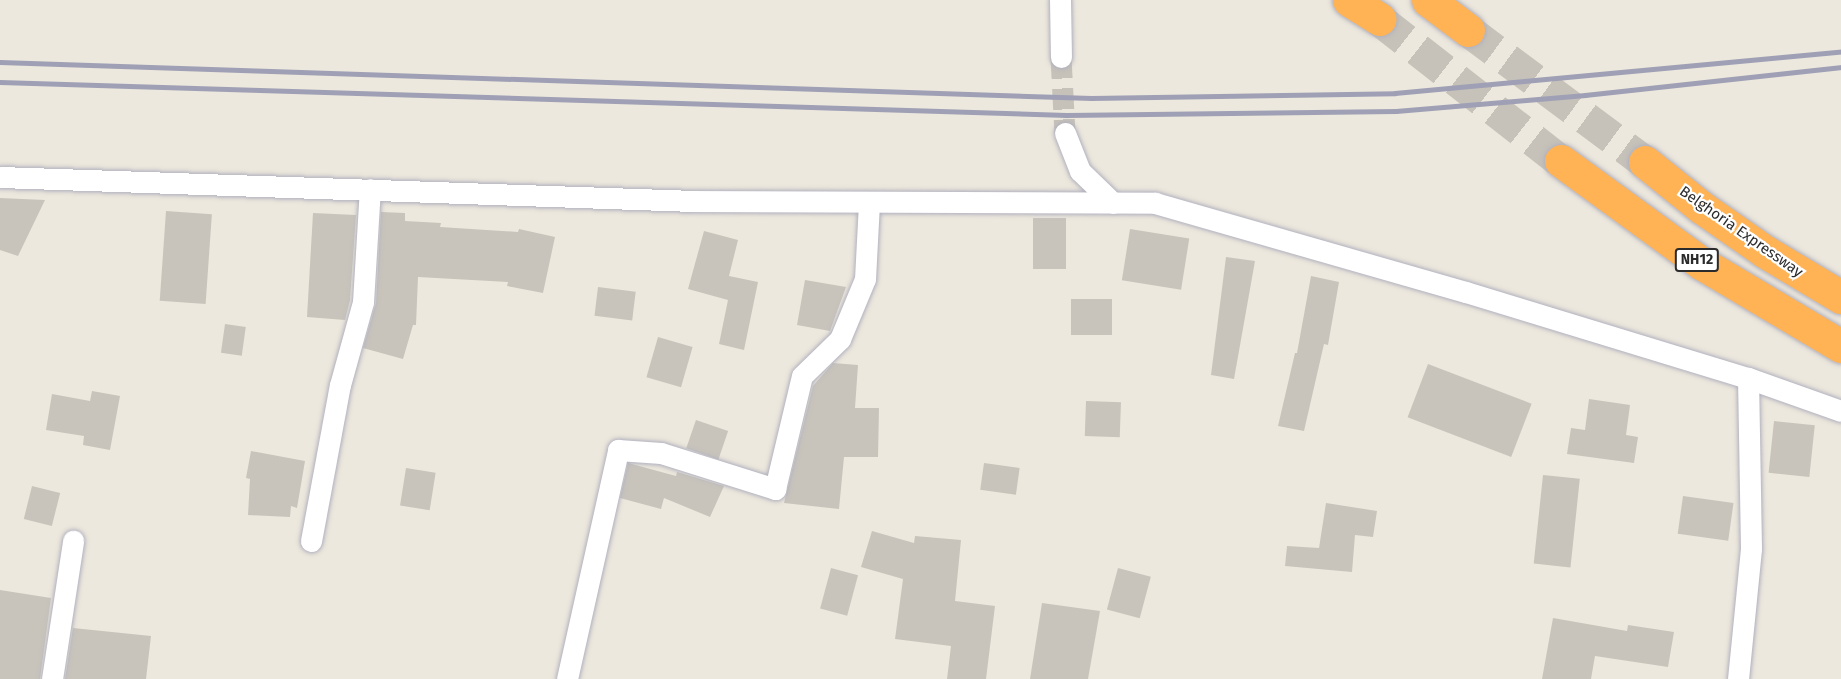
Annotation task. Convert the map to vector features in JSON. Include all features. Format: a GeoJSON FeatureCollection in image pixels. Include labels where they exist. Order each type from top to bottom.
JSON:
{"type":"FeatureCollection","features":[{"type":"Feature","properties":{"kind":"highway"},"geometry":{"type":"LineString","coordinates":[[1349,0],[1379,19]]}},
{"type":"Feature","properties":{"kind":"highway"},"geometry":{"type":"LineString","coordinates":[[1428,0],[1468,30]]}},
{"type":"Feature","properties":{"kind":"highway","name":"NH12"},"geometry":{"type":"LineString","coordinates":[[1561,161],[1701,263],[1841,346]]}},
{"type":"Feature","properties":{"kind":"highway","name":"Belghoria Expressway"},"geometry":{"type":"LineString","coordinates":[[1645,162],[1701,207],[1764,251],[1841,297]]}},
{"type":"Feature","properties":{"kind":"street"},"geometry":{"type":"LineString","coordinates":[[1060,0],[1061,57]]}},
{"type":"Feature","properties":{"kind":"street"},"geometry":{"type":"LineString","coordinates":[[1065,133],[1080,171],[1113,203]]}},
{"type":"Feature","properties":{"kind":"street"},"geometry":{"type":"LineString","coordinates":[[0,177],[694,201],[1155,203],[1466,291],[1748,378],[1841,411]]}},
{"type":"Feature","properties":{"kind":"street"},"geometry":{"type":"LineString","coordinates":[[311,541],[340,385],[363,302],[370,189]]}},
{"type":"Feature","properties":{"kind":"street"},"geometry":{"type":"LineString","coordinates":[[567,679],[618,450],[661,453],[775,489],[802,376],[840,339],[865,279],[869,202]]}},
{"type":"Feature","properties":{"kind":"street"},"geometry":{"type":"LineString","coordinates":[[1738,679],[1751,549],[1748,378]]}},
{"type":"Feature","properties":{"kind":"street"},"geometry":{"type":"LineString","coordinates":[[52,679],[73,541]]}},
{"type":"Feature","properties":{"kind":"building"},"geometry":{"type":"Polygon","coordinates":[[[0,198],[45,200],[18,256],[0,250],[0,198]]]}},
{"type":"Feature","properties":{"kind":"building"},"geometry":{"type":"Polygon","coordinates":[[[166,211],[212,214],[206,304],[160,301],[166,211]]]}},
{"type":"Feature","properties":{"kind":"building"},"geometry":{"type":"Polygon","coordinates":[[[381,212],[405,213],[405,221],[441,223],[440,227],[518,232],[519,229],[555,237],[543,293],[507,286],[508,282],[418,277],[416,325],[413,325],[403,359],[363,348],[376,303],[381,212]]]}},
{"type":"Feature","properties":{"kind":"building"},"geometry":{"type":"Polygon","coordinates":[[[313,213],[356,215],[350,300],[345,320],[307,317],[313,213]]]}},
{"type":"Feature","properties":{"kind":"building"},"geometry":{"type":"Polygon","coordinates":[[[1033,218],[1066,218],[1066,269],[1033,269],[1033,218]]]}},
{"type":"Feature","properties":{"kind":"building"},"geometry":{"type":"Polygon","coordinates":[[[1130,229],[1189,238],[1181,290],[1122,280],[1130,229]]]}},
{"type":"Feature","properties":{"kind":"building"},"geometry":{"type":"Polygon","coordinates":[[[704,231],[738,240],[729,276],[758,282],[744,350],[719,344],[728,300],[688,289],[704,231]]]}},
{"type":"Feature","properties":{"kind":"building"},"geometry":{"type":"Polygon","coordinates":[[[1226,257],[1255,261],[1234,379],[1211,375],[1226,257]]]}},
{"type":"Feature","properties":{"kind":"building"},"geometry":{"type":"Polygon","coordinates":[[[1311,276],[1339,282],[1328,345],[1324,344],[1304,431],[1278,426],[1295,353],[1297,353],[1311,276]]]}},
{"type":"Feature","properties":{"kind":"building"},"geometry":{"type":"Polygon","coordinates":[[[805,280],[846,287],[830,331],[797,325],[805,280]]]}},
{"type":"Feature","properties":{"kind":"building"},"geometry":{"type":"Polygon","coordinates":[[[598,287],[636,292],[632,320],[594,316],[598,287]]]}},
{"type":"Feature","properties":{"kind":"building"},"geometry":{"type":"Polygon","coordinates":[[[1071,299],[1112,299],[1112,335],[1071,335],[1071,299]]]}},
{"type":"Feature","properties":{"kind":"building"},"geometry":{"type":"Polygon","coordinates":[[[225,324],[246,327],[242,356],[221,353],[225,324]]]}},
{"type":"Feature","properties":{"kind":"building"},"geometry":{"type":"Polygon","coordinates":[[[658,337],[693,347],[681,387],[646,377],[658,337]]]}},
{"type":"Feature","properties":{"kind":"building"},"geometry":{"type":"Polygon","coordinates":[[[833,363],[858,365],[855,408],[879,408],[878,457],[844,457],[839,509],[784,503],[813,386],[833,363]]]}},
{"type":"Feature","properties":{"kind":"building"},"geometry":{"type":"Polygon","coordinates":[[[1428,364],[1532,404],[1511,457],[1408,417],[1428,364]]]}},
{"type":"Feature","properties":{"kind":"building"},"geometry":{"type":"Polygon","coordinates":[[[92,391],[120,396],[110,450],[83,445],[84,436],[46,430],[52,394],[90,401],[92,391]]]}},
{"type":"Feature","properties":{"kind":"building"},"geometry":{"type":"Polygon","coordinates":[[[1589,399],[1630,405],[1626,435],[1638,437],[1634,463],[1567,454],[1571,428],[1585,430],[1589,399]]]}},
{"type":"Feature","properties":{"kind":"building"},"geometry":{"type":"Polygon","coordinates":[[[1086,401],[1121,402],[1120,437],[1085,436],[1086,401]]]}},
{"type":"Feature","properties":{"kind":"building"},"geometry":{"type":"Polygon","coordinates":[[[696,420],[728,431],[718,459],[686,448],[696,420]]]}},
{"type":"Feature","properties":{"kind":"building"},"geometry":{"type":"Polygon","coordinates":[[[1774,421],[1815,425],[1809,477],[1769,473],[1774,421]]]}},
{"type":"Feature","properties":{"kind":"building"},"geometry":{"type":"Polygon","coordinates":[[[251,451],[305,461],[297,508],[291,506],[290,517],[248,515],[250,479],[246,478],[251,451]]]}},
{"type":"Feature","properties":{"kind":"building"},"geometry":{"type":"Polygon","coordinates":[[[628,463],[676,476],[677,472],[724,486],[710,517],[664,498],[661,509],[620,498],[628,463]]]}},
{"type":"Feature","properties":{"kind":"building"},"geometry":{"type":"Polygon","coordinates":[[[984,463],[1020,468],[1016,495],[980,490],[984,463]]]}},
{"type":"Feature","properties":{"kind":"building"},"geometry":{"type":"Polygon","coordinates":[[[406,468],[436,473],[430,510],[400,506],[406,468]]]}},
{"type":"Feature","properties":{"kind":"building"},"geometry":{"type":"Polygon","coordinates":[[[1543,475],[1580,479],[1570,567],[1534,564],[1543,475]]]}},
{"type":"Feature","properties":{"kind":"building"},"geometry":{"type":"Polygon","coordinates":[[[32,486],[60,493],[52,526],[24,519],[32,486]]]}},
{"type":"Feature","properties":{"kind":"building"},"geometry":{"type":"Polygon","coordinates":[[[1683,496],[1734,503],[1728,541],[1678,534],[1683,496]]]}},
{"type":"Feature","properties":{"kind":"building"},"geometry":{"type":"Polygon","coordinates":[[[1326,503],[1377,511],[1373,537],[1355,535],[1352,572],[1285,566],[1287,546],[1319,548],[1326,503]]]}},
{"type":"Feature","properties":{"kind":"building"},"geometry":{"type":"Polygon","coordinates":[[[872,531],[914,543],[915,536],[961,540],[955,601],[995,606],[986,679],[947,679],[951,646],[895,639],[903,579],[861,567],[872,531]]]}},
{"type":"Feature","properties":{"kind":"building"},"geometry":{"type":"Polygon","coordinates":[[[831,568],[858,575],[847,616],[820,609],[831,568]]]}},
{"type":"Feature","properties":{"kind":"building"},"geometry":{"type":"Polygon","coordinates":[[[1118,568],[1151,577],[1140,618],[1107,610],[1118,568]]]}},
{"type":"Feature","properties":{"kind":"building"},"geometry":{"type":"Polygon","coordinates":[[[0,590],[51,598],[40,679],[0,679],[0,590]]]}},
{"type":"Feature","properties":{"kind":"building"},"geometry":{"type":"Polygon","coordinates":[[[1042,603],[1100,611],[1088,679],[1030,679],[1042,603]]]}},
{"type":"Feature","properties":{"kind":"building"},"geometry":{"type":"Polygon","coordinates":[[[1553,618],[1627,631],[1628,625],[1674,632],[1668,667],[1595,656],[1591,679],[1542,679],[1553,618]]]}},
{"type":"Feature","properties":{"kind":"building"},"geometry":{"type":"Polygon","coordinates":[[[73,628],[151,636],[146,679],[65,679],[73,628]]]}},
{"type":"Feature","properties":{"kind":"tunnel"},"geometry":{"type":"LineString","coordinates":[[1379,19],[1561,161]]}},
{"type":"Feature","properties":{"kind":"tunnel"},"geometry":{"type":"LineString","coordinates":[[1468,30],[1645,162]]}},
{"type":"Feature","properties":{"kind":"tunnel"},"geometry":{"type":"LineString","coordinates":[[1061,57],[1065,133]]}},
{"type":"Feature","properties":{"kind":"railway"},"geometry":{"type":"LineString","coordinates":[[0,62],[1091,98],[1395,93],[1841,52]]}},
{"type":"Feature","properties":{"kind":"railway"},"geometry":{"type":"LineString","coordinates":[[0,82],[1066,115],[1396,111],[1585,95],[1841,67]]}}]}
